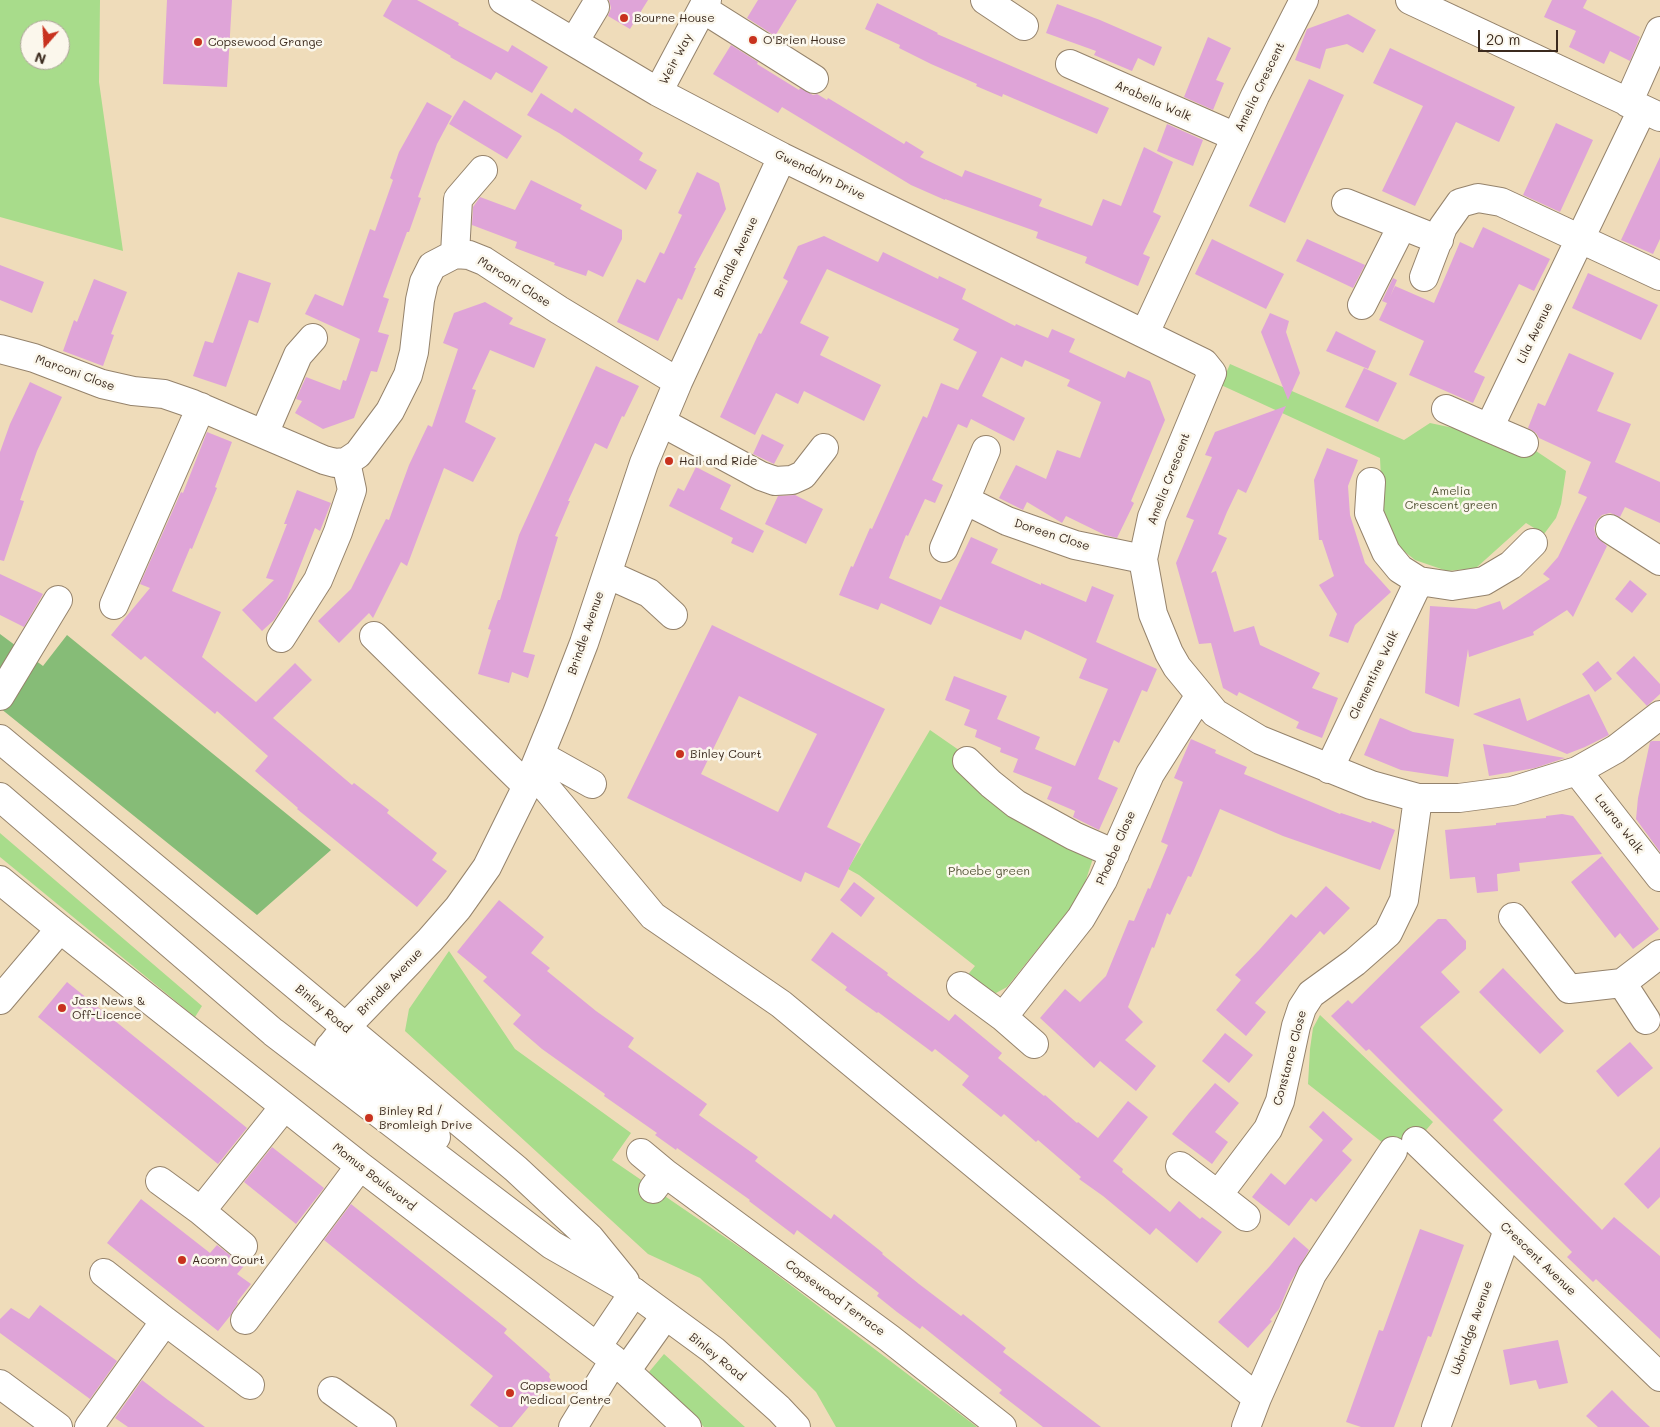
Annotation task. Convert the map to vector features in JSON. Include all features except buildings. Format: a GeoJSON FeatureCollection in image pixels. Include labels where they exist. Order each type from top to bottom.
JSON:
{"type":"FeatureCollection","features":[{"type":"Feature","properties":{"kind":"street","name":"Gwendolyn Drive"},"geometry":{"type":"LineString","coordinates":[[503,0],[658,92],[782,157],[1145,333]]}},
{"type":"Feature","properties":{"kind":"street"},"geometry":{"type":"LineString","coordinates":[[985,0],[1024,26]]}},
{"type":"Feature","properties":{"kind":"street","name":"Amelia Crescent"},"geometry":{"type":"LineString","coordinates":[[1304,0],[1236,137],[1145,333],[1204,363],[1212,373],[1152,517],[1143,559],[1153,614],[1169,653],[1177,667],[1215,713],[1260,740],[1371,785],[1418,798],[1485,796],[1512,791],[1577,771],[1616,749],[1660,714]]}},
{"type":"Feature","properties":{"kind":"street"},"geometry":{"type":"LineString","coordinates":[[1410,0],[1644,110]]}},
{"type":"Feature","properties":{"kind":"street"},"geometry":{"type":"LineString","coordinates":[[705,5],[814,79]]}},
{"type":"Feature","properties":{"kind":"street","name":"Weir Way"},"geometry":{"type":"LineString","coordinates":[[658,92],[705,5]]}},
{"type":"Feature","properties":{"kind":"street"},"geometry":{"type":"LineString","coordinates":[[574,42],[594,7]]}},
{"type":"Feature","properties":{"kind":"street","name":"Lila Avenue"},"geometry":{"type":"LineString","coordinates":[[1489,428],[1644,110],[1660,31]]}},
{"type":"Feature","properties":{"kind":"street","name":"Arabella Walk"},"geometry":{"type":"LineString","coordinates":[[1070,64],[1236,137]]}},
{"type":"Feature","properties":{"kind":"street","name":"Brindle Avenue"},"geometry":{"type":"LineString","coordinates":[[330,1047],[458,908],[486,867],[533,771],[584,643],[644,463],[661,422],[782,157]]}},
{"type":"Feature","properties":{"kind":"street"},"geometry":{"type":"LineString","coordinates":[[281,638],[318,580],[338,532],[352,490],[346,462],[358,454],[390,412],[408,375],[414,352],[424,282],[432,266],[454,254],[458,199],[483,170]]}},
{"type":"Feature","properties":{"kind":"street"},"geometry":{"type":"LineString","coordinates":[[1424,277],[1443,227],[1460,203],[1478,198],[1501,202],[1660,276]]}},
{"type":"Feature","properties":{"kind":"street"},"geometry":{"type":"LineString","coordinates":[[1346,203],[1438,240]]}},
{"type":"Feature","properties":{"kind":"street"},"geometry":{"type":"LineString","coordinates":[[1362,305],[1402,226]]}},
{"type":"Feature","properties":{"kind":"street","name":"Marconi Close"},"geometry":{"type":"LineString","coordinates":[[454,254],[469,255],[484,261],[559,310],[678,382]]}},
{"type":"Feature","properties":{"kind":"street"},"geometry":{"type":"LineString","coordinates":[[264,434],[298,355],[313,338]]}},
{"type":"Feature","properties":{"kind":"street","name":"Marconi Close"},"geometry":{"type":"LineString","coordinates":[[0,349],[34,358],[102,384],[132,391],[164,394],[201,407],[324,460],[335,463],[346,462]]}},
{"type":"Feature","properties":{"kind":"street"},"geometry":{"type":"LineString","coordinates":[[114,605],[201,407]]}},
{"type":"Feature","properties":{"kind":"street"},"geometry":{"type":"LineString","coordinates":[[1446,409],[1524,443]]}},
{"type":"Feature","properties":{"kind":"street"},"geometry":{"type":"LineString","coordinates":[[661,422],[761,476],[775,481],[792,480],[803,475],[824,448]]}},
{"type":"Feature","properties":{"kind":"street"},"geometry":{"type":"LineString","coordinates":[[944,548],[986,450]]}},
{"type":"Feature","properties":{"kind":"street"},"geometry":{"type":"LineString","coordinates":[[1371,482],[1370,513],[1386,552],[1400,568],[1419,581],[1452,586],[1484,581],[1511,565],[1533,543]]}},
{"type":"Feature","properties":{"kind":"street","name":"Doreen Close"},"geometry":{"type":"LineString","coordinates":[[965,500],[1007,521],[1075,545],[1143,559]]}},
{"type":"Feature","properties":{"kind":"street"},"geometry":{"type":"LineString","coordinates":[[1610,529],[1660,561]]}},
{"type":"Feature","properties":{"kind":"street"},"geometry":{"type":"LineString","coordinates":[[607,574],[649,593],[673,615]]}},
{"type":"Feature","properties":{"kind":"street","name":"Clementine Walk"},"geometry":{"type":"LineString","coordinates":[[1329,769],[1419,581]]}},
{"type":"Feature","properties":{"kind":"street"},"geometry":{"type":"LineString","coordinates":[[0,696],[58,600]]}},
{"type":"Feature","properties":{"kind":"street"},"geometry":{"type":"LineString","coordinates":[[374,636],[533,771],[654,916],[781,1004],[1256,1398],[1246,1427]]}},
{"type":"Feature","properties":{"kind":"street","name":"Phoebe Close"},"geometry":{"type":"LineString","coordinates":[[1003,1017],[1081,918],[1104,880],[1150,774],[1200,695]]}},
{"type":"Feature","properties":{"kind":"street","name":"Binley Road"},"geometry":{"type":"LineString","coordinates":[[0,739],[330,1047],[424,1124],[504,1209],[552,1245],[634,1292],[713,1350],[779,1409],[796,1427]]}},
{"type":"Feature","properties":{"kind":"street"},"geometry":{"type":"LineString","coordinates":[[967,761],[990,784],[1016,804],[1074,836],[1114,854]]}},
{"type":"Feature","properties":{"kind":"street"},"geometry":{"type":"LineString","coordinates":[[533,771],[592,784]]}},
{"type":"Feature","properties":{"kind":"street","name":"Lauras Walk"},"geometry":{"type":"LineString","coordinates":[[1577,771],[1660,877]]}},
{"type":"Feature","properties":{"kind":"street","name":"Binley Road"},"geometry":{"type":"LineString","coordinates":[[0,797],[273,1032],[330,1047],[516,1169],[590,1238],[634,1292]]}},
{"type":"Feature","properties":{"kind":"street","name":"Constance Close"},"geometry":{"type":"LineString","coordinates":[[1218,1195],[1268,1129],[1280,1101],[1296,1026],[1302,1008],[1311,994],[1355,962],[1388,933],[1404,900],[1418,798]]}},
{"type":"Feature","properties":{"kind":"street","name":"Momus Boulevard"},"geometry":{"type":"LineString","coordinates":[[0,880],[284,1107],[613,1359],[687,1427]]}},
{"type":"Feature","properties":{"kind":"street"},"geometry":{"type":"LineString","coordinates":[[1513,918],[1569,989],[1622,983],[1660,954]]}},
{"type":"Feature","properties":{"kind":"street"},"geometry":{"type":"LineString","coordinates":[[0,1000],[60,929]]}},
{"type":"Feature","properties":{"kind":"street"},"geometry":{"type":"LineString","coordinates":[[1622,983],[1646,1020]]}},
{"type":"Feature","properties":{"kind":"street"},"geometry":{"type":"LineString","coordinates":[[961,986],[1003,1017],[1034,1044]]}},
{"type":"Feature","properties":{"kind":"street"},"geometry":{"type":"LineString","coordinates":[[201,1211],[284,1107]]}},
{"type":"Feature","properties":{"kind":"street","name":"Crescent Avenue"},"geometry":{"type":"LineString","coordinates":[[1256,1398],[1312,1274],[1405,1146],[1508,1230],[1660,1377]]}},
{"type":"Feature","properties":{"kind":"street","name":"Copsewood Terrace"},"geometry":{"type":"LineString","coordinates":[[641,1153],[659,1181],[889,1338],[1002,1427]]}},
{"type":"Feature","properties":{"kind":"street"},"geometry":{"type":"LineString","coordinates":[[244,1320],[360,1166]]}},
{"type":"Feature","properties":{"kind":"street"},"geometry":{"type":"LineString","coordinates":[[1180,1166],[1246,1218]]}},
{"type":"Feature","properties":{"kind":"street"},"geometry":{"type":"LineString","coordinates":[[160,1182],[201,1211],[243,1246]]}},
{"type":"Feature","properties":{"kind":"street","name":"Uxbridge Avenue"},"geometry":{"type":"LineString","coordinates":[[1436,1427],[1508,1230]]}},
{"type":"Feature","properties":{"kind":"street"},"geometry":{"type":"LineString","coordinates":[[104,1273],[250,1386]]}},
{"type":"Feature","properties":{"kind":"street"},"geometry":{"type":"LineString","coordinates":[[573,1427],[613,1359],[634,1292]]}},
{"type":"Feature","properties":{"kind":"street"},"geometry":{"type":"LineString","coordinates":[[613,1359],[665,1316]]}},
{"type":"Feature","properties":{"kind":"street"},"geometry":{"type":"LineString","coordinates":[[89,1427],[165,1321]]}},
{"type":"Feature","properties":{"kind":"street"},"geometry":{"type":"LineString","coordinates":[[0,1384],[58,1427]]}},
{"type":"Feature","properties":{"kind":"street"},"geometry":{"type":"LineString","coordinates":[[332,1391],[382,1427]]}},
{"type":"Feature","properties":{"kind":"green space"},"geometry":{"type":"Polygon","coordinates":[[[0,0],[100,0],[99,82],[123,251],[0,217],[0,0]]]}},
{"type":"Feature","properties":{"kind":"green space","name":"Amelia Crescent green"},"geometry":{"type":"Polygon","coordinates":[[[1230,364],[1404,440],[1430,423],[1524,443],[1566,471],[1561,504],[1556,518],[1544,534],[1526,523],[1476,568],[1447,571],[1415,560],[1390,540],[1383,519],[1380,458],[1221,385],[1230,364]]]}},
{"type":"Feature","properties":{"kind":"green space"},"geometry":{"type":"Polygon","coordinates":[[[0,634],[43,666],[67,635],[331,850],[257,915],[0,708],[0,634]]]}},
{"type":"Feature","properties":{"kind":"green space","name":"Phoebe green"},"geometry":{"type":"Polygon","coordinates":[[[930,730],[1097,846],[1081,895],[1007,987],[996,993],[981,990],[965,978],[975,966],[859,875],[848,869],[930,730]]]}},
{"type":"Feature","properties":{"kind":"green space"},"geometry":{"type":"Polygon","coordinates":[[[0,833],[202,1006],[195,1017],[0,857],[0,833]]]}},
{"type":"Feature","properties":{"kind":"green space"},"geometry":{"type":"Polygon","coordinates":[[[449,951],[515,1049],[631,1133],[612,1160],[751,1255],[977,1427],[836,1427],[816,1392],[700,1278],[648,1254],[405,1031],[409,1009],[449,951]]]}},
{"type":"Feature","properties":{"kind":"green space"},"geometry":{"type":"Polygon","coordinates":[[[1320,1015],[1433,1122],[1402,1158],[1308,1084],[1313,1028],[1320,1015]]]}},
{"type":"Feature","properties":{"kind":"green space"},"geometry":{"type":"Polygon","coordinates":[[[664,1354],[745,1427],[704,1427],[649,1372],[664,1354]]]}},
{"type":"Feature","properties":{"kind":"place","name":"Bourne House"},"geometry":{"type":"Point","coordinates":[624,18]}},
{"type":"Feature","properties":{"kind":"place","name":"O'Brien House"},"geometry":{"type":"Point","coordinates":[753,40]}},
{"type":"Feature","properties":{"kind":"place","name":"Copsewood Grange"},"geometry":{"type":"Point","coordinates":[198,42]}},
{"type":"Feature","properties":{"kind":"place","name":"Hail and Ride"},"geometry":{"type":"Point","coordinates":[669,461]}},
{"type":"Feature","properties":{"kind":"place","name":"Binley Court"},"geometry":{"type":"Point","coordinates":[680,754]}},
{"type":"Feature","properties":{"kind":"place","name":"Jass News & Off-Licence"},"geometry":{"type":"Point","coordinates":[62,1008]}},
{"type":"Feature","properties":{"kind":"place","name":"Binley Rd / Bromleigh Drive"},"geometry":{"type":"Point","coordinates":[369,1118]}},
{"type":"Feature","properties":{"kind":"place","name":"Acorn Court"},"geometry":{"type":"Point","coordinates":[182,1260]}},
{"type":"Feature","properties":{"kind":"place","name":"Copsewood Medical Centre"},"geometry":{"type":"Point","coordinates":[510,1393]}}]}
